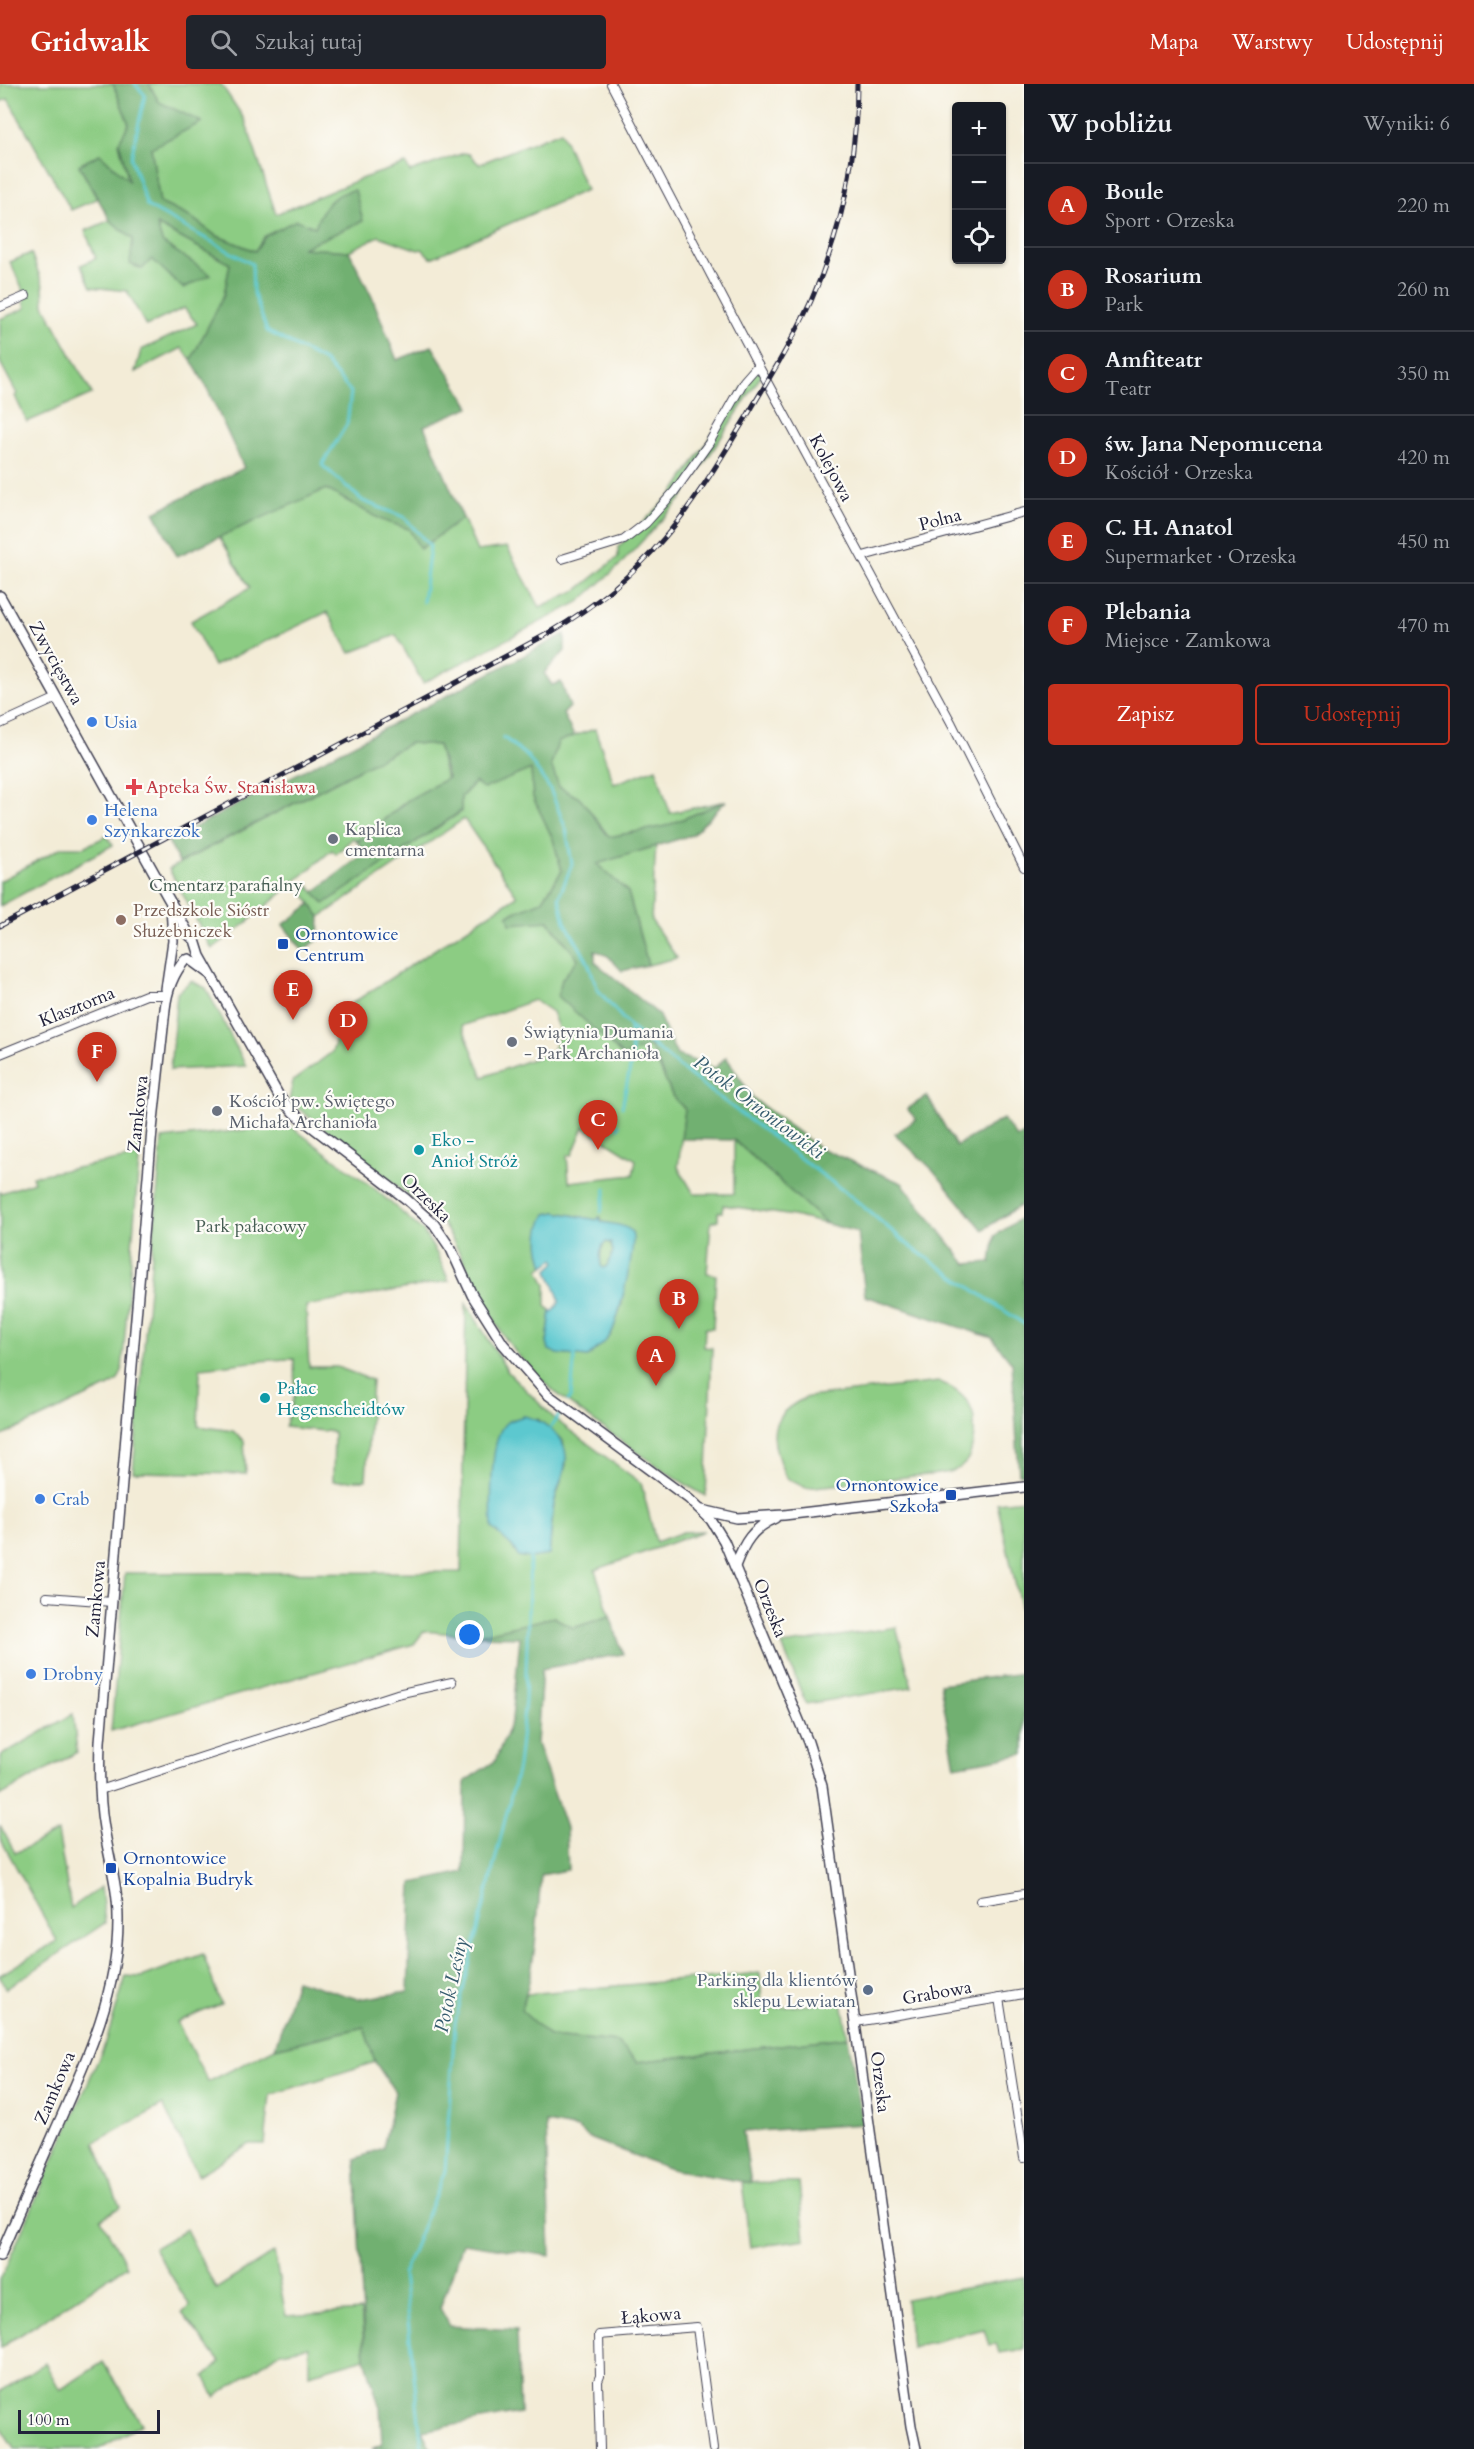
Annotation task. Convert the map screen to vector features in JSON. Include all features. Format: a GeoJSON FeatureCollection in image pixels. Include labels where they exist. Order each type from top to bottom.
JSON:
{"type":"FeatureCollection","features":[{"type":"Feature","properties":{"kind":"street","name":"Kolejowa"},"geometry":{"type":"LineString","coordinates":[[611,84],[758,365],[863,556],[1024,867]]}},
{"type":"Feature","properties":{"kind":"street"},"geometry":{"type":"LineString","coordinates":[[0,307],[26,296]]}},
{"type":"Feature","properties":{"kind":"street"},"geometry":{"type":"LineString","coordinates":[[562,559],[624,540],[646,523],[709,443],[744,381],[758,365]]}},
{"type":"Feature","properties":{"kind":"street","name":"Polna"},"geometry":{"type":"LineString","coordinates":[[863,556],[1024,512]]}},
{"type":"Feature","properties":{"kind":"street","name":"Zwycięstwa"},"geometry":{"type":"LineString","coordinates":[[0,596],[190,936]]}},
{"type":"Feature","properties":{"kind":"street"},"geometry":{"type":"LineString","coordinates":[[0,724],[57,698]]}},
{"type":"Feature","properties":{"kind":"street","name":"Zwycięstwa"},"geometry":{"type":"LineString","coordinates":[[171,904],[172,945]]}},
{"type":"Feature","properties":{"kind":"street"},"geometry":{"type":"LineString","coordinates":[[179,935],[190,936],[195,940],[197,949],[187,959],[176,957],[172,945],[179,935]]}},
{"type":"Feature","properties":{"kind":"street","name":"Zamkowa"},"geometry":{"type":"LineString","coordinates":[[0,2256],[83,2068],[113,1971],[117,1946],[117,1905],[100,1790],[100,1742],[152,1130],[172,945]]}},
{"type":"Feature","properties":{"kind":"street","name":"Orzeska"},"geometry":{"type":"LineString","coordinates":[[197,949],[279,1096],[294,1113],[399,1193],[434,1224],[451,1249],[472,1295],[503,1344],[547,1394],[573,1416],[702,1510],[724,1541],[808,1742],[822,1786],[916,2449]]}},
{"type":"Feature","properties":{"kind":"street","name":"Zamkowa"},"geometry":{"type":"LineString","coordinates":[[167,994],[174,976],[187,959]]}},
{"type":"Feature","properties":{"kind":"street","name":"Orzeska"},"geometry":{"type":"LineString","coordinates":[[187,959],[213,977]]}},
{"type":"Feature","properties":{"kind":"street","name":"Klasztorna"},"geometry":{"type":"LineString","coordinates":[[0,1054],[146,995],[167,994]]}},
{"type":"Feature","properties":{"kind":"street"},"geometry":{"type":"LineString","coordinates":[[719,1532],[726,1523],[739,1518],[784,1515],[1024,1487]]}},
{"type":"Feature","properties":{"kind":"street"},"geometry":{"type":"LineString","coordinates":[[702,1510],[749,1521],[751,1527],[749,1536],[735,1566]]}},
{"type":"Feature","properties":{"kind":"street"},"geometry":{"type":"LineString","coordinates":[[724,1541],[734,1542],[749,1536],[760,1527],[784,1515]]}},
{"type":"Feature","properties":{"kind":"street"},"geometry":{"type":"LineString","coordinates":[[47,1597],[112,1602]]}},
{"type":"Feature","properties":{"kind":"street"},"geometry":{"type":"LineString","coordinates":[[100,1790],[397,1694],[452,1682]]}},
{"type":"Feature","properties":{"kind":"street"},"geometry":{"type":"LineString","coordinates":[[980,1901],[1024,1894]]}},
{"type":"Feature","properties":{"kind":"street","name":"Grabowa"},"geometry":{"type":"LineString","coordinates":[[856,2022],[1024,1994]]}},
{"type":"Feature","properties":{"kind":"street"},"geometry":{"type":"LineString","coordinates":[[999,1998],[1024,2158]]}},
{"type":"Feature","properties":{"kind":"street","name":"Łąkowa"},"geometry":{"type":"LineString","coordinates":[[600,2449],[598,2381],[600,2335],[697,2327],[713,2449]]}},
{"type":"Feature","properties":{"kind":"green space"},"geometry":{"type":"Polygon","coordinates":[[[0,84],[113,84],[129,124],[119,142],[129,182],[100,154],[79,165],[97,199],[71,210],[8,99],[0,102],[0,84]]]}},
{"type":"Feature","properties":{"kind":"green space"},"geometry":{"type":"Polygon","coordinates":[[[113,84],[149,84],[159,102],[202,122],[151,148],[160,203],[192,218],[215,235],[255,251],[265,236],[296,220],[315,227],[329,202],[340,194],[355,190],[363,221],[302,248],[349,251],[372,297],[397,360],[432,346],[470,407],[424,426],[463,518],[420,549],[409,529],[382,520],[326,489],[177,556],[154,512],[244,468],[206,386],[191,360],[224,295],[230,264],[157,225],[162,242],[211,275],[183,288],[152,259],[142,269],[130,264],[133,239],[110,220],[79,165],[100,154],[129,181],[119,142],[129,124],[113,84]]]}},
{"type":"Feature","properties":{"kind":"green space"},"geometry":{"type":"Polygon","coordinates":[[[149,84],[221,84],[245,120],[276,214],[363,178],[406,164],[410,172],[464,153],[469,154],[479,164],[561,131],[586,190],[431,258],[422,249],[418,250],[379,236],[349,251],[300,248],[315,227],[265,236],[255,251],[215,235],[192,218],[160,203],[151,147],[159,102],[149,84]]]}},
{"type":"Feature","properties":{"kind":"green space"},"geometry":{"type":"Polygon","coordinates":[[[110,220],[183,288],[210,275],[162,242],[157,225],[230,264],[224,295],[191,360],[182,348],[135,372],[141,350],[197,324],[184,308],[146,326],[127,291],[91,287],[81,265],[96,258],[85,231],[110,220]]]}},
{"type":"Feature","properties":{"kind":"green space"},"geometry":{"type":"Polygon","coordinates":[[[31,253],[43,285],[44,305],[92,394],[27,422],[15,396],[17,394],[0,362],[0,319],[26,308],[24,301],[26,296],[10,262],[31,253]]]}},
{"type":"Feature","properties":{"kind":"green space"},"geometry":{"type":"Polygon","coordinates":[[[758,365],[763,373],[681,499],[620,565],[579,602],[423,683],[396,635],[350,653],[327,612],[214,666],[191,621],[250,588],[219,536],[326,489],[382,520],[409,529],[420,549],[463,518],[477,551],[507,547],[540,607],[577,590],[618,557],[618,547],[674,492],[758,365]]]}},
{"type":"Feature","properties":{"kind":"green space"},"geometry":{"type":"Polygon","coordinates":[[[565,634],[565,651],[544,673],[552,685],[561,682],[570,707],[563,714],[574,736],[558,742],[551,765],[559,787],[581,799],[609,837],[666,826],[726,801],[692,835],[597,864],[628,892],[648,965],[622,971],[608,956],[595,950],[595,962],[658,1014],[677,1055],[715,1068],[726,1057],[754,1099],[818,1147],[902,1183],[966,1264],[991,1262],[995,1236],[1024,1216],[1024,1474],[1019,1474],[1012,1363],[992,1338],[865,1296],[858,1232],[827,1224],[734,1140],[681,1139],[685,1109],[673,1097],[650,1046],[623,1056],[558,996],[562,979],[578,959],[549,921],[510,924],[508,915],[542,901],[562,871],[553,839],[533,797],[531,769],[484,789],[475,782],[461,797],[461,811],[324,904],[314,892],[366,852],[357,842],[408,800],[448,778],[438,745],[410,743],[179,863],[168,841],[565,634]]]}},
{"type":"Feature","properties":{"kind":"green space"},"geometry":{"type":"Polygon","coordinates":[[[595,729],[614,784],[656,768],[670,813],[726,801],[666,826],[609,837],[581,799],[559,787],[551,765],[558,741],[595,729]]]}},
{"type":"Feature","properties":{"kind":"green space","name":"Cmentarz parafialny"},"geometry":{"type":"Polygon","coordinates":[[[410,743],[438,745],[445,775],[448,778],[408,800],[357,841],[353,838],[336,854],[332,850],[244,925],[212,949],[169,869],[410,743]]]}},
{"type":"Feature","properties":{"kind":"green space"},"geometry":{"type":"Polygon","coordinates":[[[531,769],[533,797],[553,839],[562,871],[542,901],[508,915],[548,921],[579,960],[562,979],[650,1046],[673,1097],[685,1109],[678,1167],[694,1194],[734,1194],[734,1140],[827,1224],[723,1205],[723,1212],[718,1212],[718,1220],[711,1222],[707,1273],[716,1275],[713,1328],[705,1328],[704,1347],[712,1348],[706,1496],[673,1477],[574,1407],[545,1383],[506,1339],[440,1220],[289,1101],[293,1081],[332,1052],[335,1043],[337,1013],[517,896],[464,819],[320,917],[302,891],[309,886],[324,903],[461,812],[461,797],[476,782],[484,788],[531,769]],[[534,1000],[462,1026],[483,1077],[552,1052],[560,1033],[552,1012],[534,1000]],[[584,1127],[572,1155],[567,1155],[569,1182],[633,1175],[636,1160],[584,1127]],[[556,1212],[546,1214],[544,1266],[539,1270],[546,1285],[546,1306],[551,1311],[547,1343],[558,1354],[588,1357],[611,1335],[622,1303],[628,1229],[602,1222],[601,1217],[597,1220],[556,1212]]]}},
{"type":"Feature","properties":{"kind":"green space"},"geometry":{"type":"Polygon","coordinates":[[[107,836],[113,845],[0,906],[0,881],[62,847],[84,847],[107,836]]]}},
{"type":"Feature","properties":{"kind":"green space"},"geometry":{"type":"Polygon","coordinates":[[[656,846],[651,920],[677,958],[648,965],[628,892],[596,864],[656,846]]]}},
{"type":"Feature","properties":{"kind":"green space"},"geometry":{"type":"Polygon","coordinates":[[[311,904],[320,917],[319,939],[303,951],[283,925],[311,904]]]}},
{"type":"Feature","properties":{"kind":"green space"},"geometry":{"type":"Polygon","coordinates":[[[191,981],[206,988],[246,1066],[170,1070],[177,993],[191,981]]]}},
{"type":"Feature","properties":{"kind":"green space"},"geometry":{"type":"Polygon","coordinates":[[[927,1096],[956,1146],[1003,1119],[1017,1138],[1024,1134],[1024,1203],[983,1230],[933,1170],[895,1134],[916,1119],[907,1109],[927,1096]]]}},
{"type":"Feature","properties":{"kind":"green space","name":"Park pałacowy"},"geometry":{"type":"Polygon","coordinates":[[[289,1125],[375,1189],[423,1231],[437,1254],[449,1281],[306,1306],[309,1367],[337,1367],[372,1380],[366,1480],[333,1481],[334,1432],[285,1427],[295,1394],[294,1359],[200,1368],[198,1426],[233,1431],[244,1441],[246,1474],[133,1472],[162,1139],[289,1125]]]}},
{"type":"Feature","properties":{"kind":"green space"},"geometry":{"type":"Polygon","coordinates":[[[129,1149],[140,1149],[122,1371],[118,1380],[0,1437],[0,1191],[1,1193],[34,1182],[32,1176],[135,1157],[129,1149]]]}},
{"type":"Feature","properties":{"kind":"green space"},"geometry":{"type":"Polygon","coordinates":[[[606,1242],[610,1242],[613,1252],[607,1267],[604,1268],[601,1266],[600,1253],[606,1242]]]}},
{"type":"Feature","properties":{"kind":"green space"},"geometry":{"type":"Polygon","coordinates":[[[466,1303],[508,1372],[556,1420],[641,1483],[656,1542],[683,1532],[704,1531],[595,1570],[610,1616],[573,1628],[554,1617],[474,1636],[424,1631],[414,1644],[111,1731],[125,1573],[461,1572],[466,1303]],[[538,1419],[512,1546],[518,1556],[549,1555],[554,1504],[566,1465],[563,1441],[538,1419]]]}},
{"type":"Feature","properties":{"kind":"green space"},"geometry":{"type":"Polygon","coordinates":[[[939,1382],[962,1396],[973,1413],[972,1445],[968,1458],[961,1467],[934,1475],[806,1488],[786,1478],[776,1452],[774,1430],[777,1421],[794,1404],[808,1397],[939,1382]]]}},
{"type":"Feature","properties":{"kind":"green space"},"geometry":{"type":"Polygon","coordinates":[[[1024,1500],[1024,1622],[997,1503],[1024,1500]]]}},
{"type":"Feature","properties":{"kind":"green space"},"geometry":{"type":"Polygon","coordinates":[[[610,1616],[623,1654],[542,1669],[537,1744],[566,1828],[568,1870],[541,1875],[533,1960],[521,2010],[549,2036],[617,2042],[637,2062],[848,2037],[863,2124],[743,2132],[751,2183],[670,2169],[591,2139],[578,2129],[546,2123],[550,2256],[463,2243],[440,2308],[450,2326],[517,2330],[520,2413],[422,2431],[431,2449],[372,2449],[382,2444],[380,2408],[365,2358],[355,2159],[383,2148],[395,2092],[375,2062],[364,2027],[275,2048],[296,1980],[358,1999],[408,1992],[412,1883],[464,1872],[465,1781],[495,1761],[512,1719],[520,1637],[474,1636],[554,1617],[573,1628],[610,1616]]]}},
{"type":"Feature","properties":{"kind":"green space"},"geometry":{"type":"Polygon","coordinates":[[[896,1627],[912,1687],[806,1704],[782,1645],[896,1627]]]}},
{"type":"Feature","properties":{"kind":"green space"},"geometry":{"type":"Polygon","coordinates":[[[1024,1673],[1024,1754],[955,1766],[940,1684],[1024,1673]]]}},
{"type":"Feature","properties":{"kind":"green space"},"geometry":{"type":"Polygon","coordinates":[[[73,1714],[77,1752],[0,1796],[0,1756],[73,1714]]]}},
{"type":"Feature","properties":{"kind":"green space"},"geometry":{"type":"Polygon","coordinates":[[[0,1825],[15,1853],[58,1832],[71,1908],[101,1887],[105,1923],[6,1989],[0,1975],[57,1941],[0,1838],[0,1825]]]}},
{"type":"Feature","properties":{"kind":"green space"},"geometry":{"type":"Polygon","coordinates":[[[203,1954],[221,2004],[177,2022],[208,2082],[275,2048],[364,2027],[375,2062],[270,2095],[265,2144],[250,2144],[198,2175],[163,2105],[95,2142],[120,2207],[101,2219],[127,2266],[0,2348],[0,2280],[106,2042],[126,1976],[142,1977],[203,1954]]]}},
{"type":"Feature","properties":{"kind":"green space"},"geometry":{"type":"Polygon","coordinates":[[[760,1973],[762,2009],[842,2002],[848,2037],[637,2062],[617,2042],[549,2036],[520,2010],[527,1994],[760,1973]]]}},
{"type":"Feature","properties":{"kind":"green space"},"geometry":{"type":"Polygon","coordinates":[[[742,2182],[799,2183],[805,2239],[750,2247],[742,2182]]]}},
{"type":"Feature","properties":{"kind":"green space"},"geometry":{"type":"Polygon","coordinates":[[[186,2229],[216,2289],[274,2252],[286,2316],[361,2311],[365,2358],[309,2374],[309,2347],[281,2352],[215,2397],[205,2376],[220,2362],[182,2313],[190,2306],[154,2248],[186,2229]]]}},
{"type":"Feature","properties":{"kind":"green space"},"geometry":{"type":"Polygon","coordinates":[[[1024,2277],[1024,2349],[999,2353],[996,2343],[989,2346],[984,2329],[911,2347],[906,2299],[1024,2277]]]}},
{"type":"Feature","properties":{"kind":"green space"},"geometry":{"type":"Polygon","coordinates":[[[103,2362],[142,2424],[99,2449],[15,2449],[0,2426],[0,2393],[45,2363],[60,2390],[103,2362]]]}},
{"type":"Feature","properties":{"kind":"water"},"geometry":{"type":"Polygon","coordinates":[[[556,1212],[597,1220],[599,1217],[602,1222],[623,1227],[632,1233],[632,1252],[614,1326],[607,1340],[588,1357],[558,1354],[549,1350],[547,1343],[551,1311],[554,1311],[560,1301],[548,1270],[556,1262],[554,1259],[544,1266],[540,1252],[539,1233],[546,1214],[556,1212]],[[606,1242],[601,1250],[601,1266],[604,1268],[613,1252],[611,1243],[606,1242]]]}},
{"type":"Feature","properties":{"kind":"water"},"geometry":{"type":"Polygon","coordinates":[[[524,1416],[539,1421],[552,1430],[565,1448],[566,1457],[554,1504],[549,1555],[530,1558],[518,1556],[512,1546],[492,1528],[492,1472],[496,1442],[506,1423],[524,1416]]]}},
{"type":"Feature","properties":{"kind":"waterway","name":"Potok Ornontowicki"},"geometry":{"type":"LineString","coordinates":[[135,84],[145,95],[131,158],[147,206],[252,264],[253,291],[267,331],[324,361],[351,392],[347,424],[322,465],[363,501],[404,517],[430,546],[423,602]]}},
{"type":"Feature","properties":{"kind":"waterway","name":"Potok Ornontowicki"},"geometry":{"type":"LineString","coordinates":[[503,737],[528,757],[550,789],[566,829],[572,864],[559,897],[565,922],[587,960],[598,990],[630,1027],[683,1070],[853,1198],[911,1247],[1024,1324]]}},
{"type":"Feature","properties":{"kind":"waterway"},"geometry":{"type":"LineString","coordinates":[[622,1107],[632,1059],[630,1028]]}},
{"type":"Feature","properties":{"kind":"waterway"},"geometry":{"type":"LineString","coordinates":[[601,1212],[606,1189]]}},
{"type":"Feature","properties":{"kind":"waterway"},"geometry":{"type":"LineString","coordinates":[[568,1401],[571,1396],[575,1353]]}},
{"type":"Feature","properties":{"kind":"waterway"},"geometry":{"type":"LineString","coordinates":[[550,1428],[559,1415]]}},
{"type":"Feature","properties":{"kind":"waterway","name":"Potok Leśny"},"geometry":{"type":"LineString","coordinates":[[422,2449],[403,2274],[445,2171],[455,2023],[518,1767],[525,1700],[530,1558]]}},
{"type":"Feature","properties":{"kind":"railway"},"geometry":{"type":"LineString","coordinates":[[0,926],[551,632],[585,610],[641,563],[664,538],[705,482],[747,416],[811,301],[831,249],[845,195],[854,140],[857,84]]}},
{"type":"Feature","properties":{"kind":"place","name":"Usia"},"geometry":{"type":"Point","coordinates":[92,722]}},
{"type":"Feature","properties":{"kind":"place","name":"Apteka Św. Stanisława"},"geometry":{"type":"Point","coordinates":[134,787]}},
{"type":"Feature","properties":{"kind":"place","name":"Helena Szynkarczok"},"geometry":{"type":"Point","coordinates":[92,820]}},
{"type":"Feature","properties":{"kind":"place","name":"Kaplica cmentarna"},"geometry":{"type":"Point","coordinates":[333,839]}},
{"type":"Feature","properties":{"kind":"place","name":"Przedszkole Sióstr Służebniczek"},"geometry":{"type":"Point","coordinates":[121,920]}},
{"type":"Feature","properties":{"kind":"place","name":"Ornontowice Centrum"},"geometry":{"type":"Point","coordinates":[283,944]}},
{"type":"Feature","properties":{"kind":"place","name":"C. H. Anatol"},"geometry":{"type":"Point","coordinates":[293,1020]}},
{"type":"Feature","properties":{"kind":"place","name":"Świątynia Dumania - Park Archanioła"},"geometry":{"type":"Point","coordinates":[512,1042]}},
{"type":"Feature","properties":{"kind":"place","name":"św. Jana Nepomucena"},"geometry":{"type":"Point","coordinates":[348,1051]}},
{"type":"Feature","properties":{"kind":"place","name":"Plebania"},"geometry":{"type":"Point","coordinates":[97,1082]}},
{"type":"Feature","properties":{"kind":"place","name":"Kościół pw. Świętego Michała Archanioła"},"geometry":{"type":"Point","coordinates":[217,1111]}},
{"type":"Feature","properties":{"kind":"place","name":"Eko - Anioł Stróż"},"geometry":{"type":"Point","coordinates":[419,1150]}},
{"type":"Feature","properties":{"kind":"place","name":"Amfiteatr"},"geometry":{"type":"Point","coordinates":[598,1150]}},
{"type":"Feature","properties":{"kind":"place","name":"Rosarium"},"geometry":{"type":"Point","coordinates":[679,1329]}},
{"type":"Feature","properties":{"kind":"place","name":"Boule"},"geometry":{"type":"Point","coordinates":[656,1386]}},
{"type":"Feature","properties":{"kind":"place","name":"Pałac Hegenscheidtów"},"geometry":{"type":"Point","coordinates":[265,1398]}},
{"type":"Feature","properties":{"kind":"place","name":"Ornontowice Szkoła"},"geometry":{"type":"Point","coordinates":[951,1495]}},
{"type":"Feature","properties":{"kind":"place","name":"Crab"},"geometry":{"type":"Point","coordinates":[40,1499]}},
{"type":"Feature","properties":{"kind":"place","name":"Drobny"},"geometry":{"type":"Point","coordinates":[31,1674]}},
{"type":"Feature","properties":{"kind":"place","name":"Ornontowice Kopalnia Budryk"},"geometry":{"type":"Point","coordinates":[111,1868]}},
{"type":"Feature","properties":{"kind":"place","name":"Parking dla klientów sklepu Lewiatan"},"geometry":{"type":"Point","coordinates":[868,1990]}}]}
